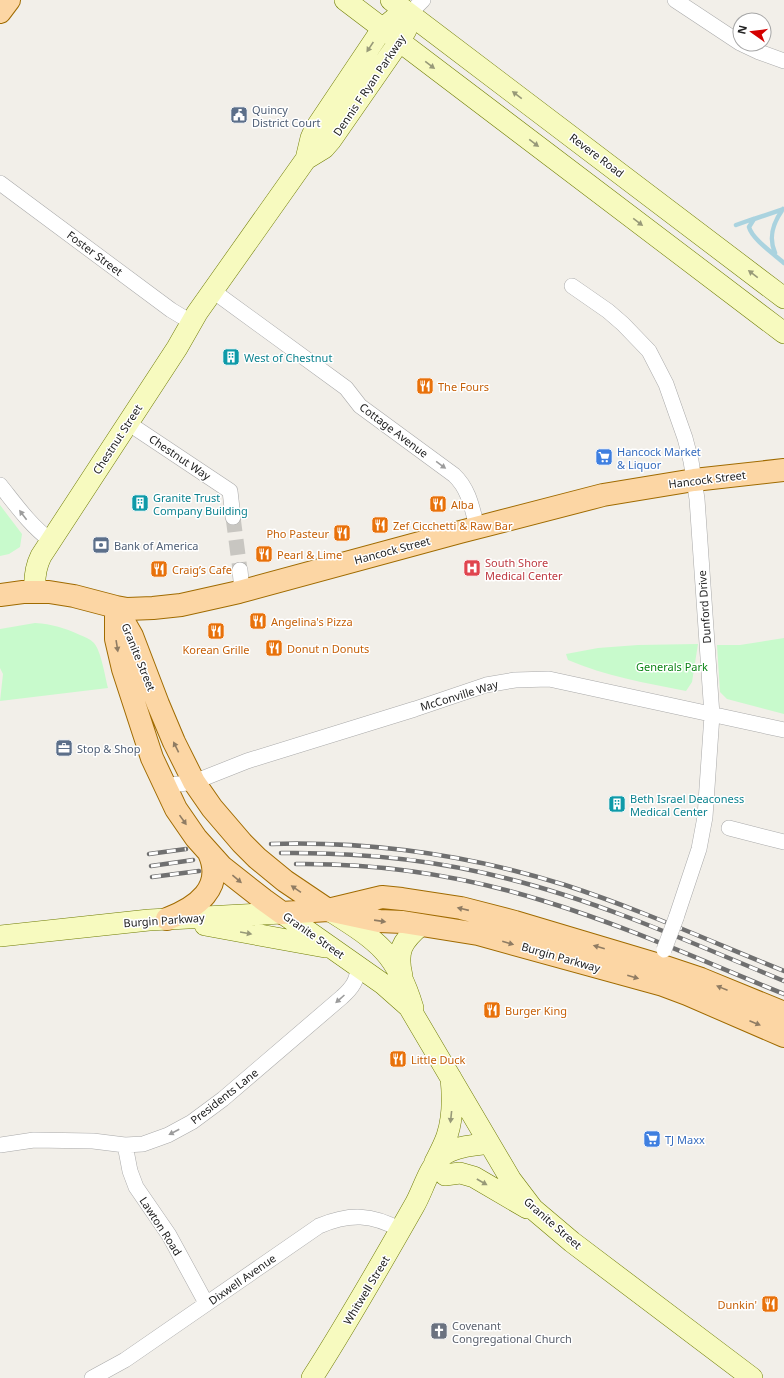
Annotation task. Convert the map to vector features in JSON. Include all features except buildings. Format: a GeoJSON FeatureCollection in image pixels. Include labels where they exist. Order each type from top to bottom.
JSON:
{"type":"FeatureCollection","features":[{"type":"Feature","properties":{"kind":"main road"},"geometry":{"type":"LineString","coordinates":[[0,12],[8,0]]}},
{"type":"Feature","properties":{"kind":"main road"},"geometry":{"type":"LineString","coordinates":[[345,0],[784,333]]}},
{"type":"Feature","properties":{"kind":"main road","name":"Revere Road"},"geometry":{"type":"LineString","coordinates":[[391,0],[416,7],[784,298]]}},
{"type":"Feature","properties":{"kind":"main road","name":"Dennis F Ryan Parkway"},"geometry":{"type":"LineString","coordinates":[[213,291],[306,159],[311,138],[315,130],[382,29],[394,19],[416,7]]}},
{"type":"Feature","properties":{"kind":"main road","name":"Dennis F Ryan Parkway"},"geometry":{"type":"LineString","coordinates":[[306,159],[324,148],[335,136],[399,42],[416,7]]}},
{"type":"Feature","properties":{"kind":"main road"},"geometry":{"type":"LineString","coordinates":[[698,268],[734,283],[764,303],[779,302],[784,298]]}},
{"type":"Feature","properties":{"kind":"main road","name":"Chestnut Street"},"geometry":{"type":"LineString","coordinates":[[35,592],[35,573],[37,564],[50,540],[177,348],[191,322],[213,291]]}},
{"type":"Feature","properties":{"kind":"main road","name":"Hancock Street"},"geometry":{"type":"LineString","coordinates":[[0,595],[35,592],[55,593],[74,596],[116,607],[138,609],[162,608],[202,601],[242,591],[477,527],[603,495],[694,480],[784,470]]}},
{"type":"Feature","properties":{"kind":"main road","name":"Granite Street"},"geometry":{"type":"LineString","coordinates":[[116,607],[132,636],[160,710],[174,742],[194,782],[220,819],[257,858],[285,881],[361,931],[380,946],[392,960],[404,980],[415,1015]]}},
{"type":"Feature","properties":{"kind":"main road","name":"Granite Street"},"geometry":{"type":"LineString","coordinates":[[116,607],[116,639],[123,669],[152,758],[164,786],[183,821],[209,853],[238,881],[358,966],[393,992],[409,1007],[488,1143],[517,1190],[533,1209],[596,1260],[752,1378]]}},
{"type":"Feature","properties":{"kind":"main road"},"geometry":{"type":"LineString","coordinates":[[166,919],[195,905],[207,892],[211,884],[214,868],[209,853]]}},
{"type":"Feature","properties":{"kind":"main road","name":"Burgin Parkway"},"geometry":{"type":"LineString","coordinates":[[0,936],[166,919],[328,910],[382,897],[461,908],[661,957],[701,979],[784,1013]]}},
{"type":"Feature","properties":{"kind":"main road","name":"Burgin Parkway"},"geometry":{"type":"LineString","coordinates":[[328,910],[379,921],[421,925],[478,934],[663,986],[687,994],[784,1036]]}},
{"type":"Feature","properties":{"kind":"main road"},"geometry":{"type":"LineString","coordinates":[[166,919],[304,943],[337,951]]}},
{"type":"Feature","properties":{"kind":"main road"},"geometry":{"type":"LineString","coordinates":[[404,980],[400,965],[401,950],[407,936],[421,925]]}},
{"type":"Feature","properties":{"kind":"main road"},"geometry":{"type":"LineString","coordinates":[[451,1078],[452,1098],[449,1129],[439,1171],[460,1173],[474,1177],[543,1218]]}},
{"type":"Feature","properties":{"kind":"main road","name":"Whitwell Street"},"geometry":{"type":"LineString","coordinates":[[312,1378],[418,1200],[439,1171],[473,1161],[488,1143]]}},
{"type":"Feature","properties":{"kind":"street"},"geometry":{"type":"LineString","coordinates":[[675,0],[732,37]]}},
{"type":"Feature","properties":{"kind":"street"},"geometry":{"type":"LineString","coordinates":[[759,52],[784,60]]}},
{"type":"Feature","properties":{"kind":"street","name":"Foster Street"},"geometry":{"type":"LineString","coordinates":[[0,183],[171,310],[191,322]]}},
{"type":"Feature","properties":{"kind":"street","name":"Dunford Drive"},"geometry":{"type":"LineString","coordinates":[[572,286],[608,311],[649,351],[666,384],[691,461],[694,480],[712,715],[705,817],[699,849],[676,918],[661,957]]}},
{"type":"Feature","properties":{"kind":"street","name":"Cottage Avenue"},"geometry":{"type":"LineString","coordinates":[[213,291],[346,388],[360,406],[460,480],[468,495],[477,527]]}},
{"type":"Feature","properties":{"kind":"street","name":"Chestnut Way"},"geometry":{"type":"LineString","coordinates":[[128,423],[230,491],[233,517]]}},
{"type":"Feature","properties":{"kind":"street"},"geometry":{"type":"LineString","coordinates":[[0,485],[27,520],[50,540]]}},
{"type":"Feature","properties":{"kind":"street"},"geometry":{"type":"LineString","coordinates":[[240,570],[242,591]]}},
{"type":"Feature","properties":{"kind":"street","name":"McConville Way"},"geometry":{"type":"LineString","coordinates":[[164,786],[194,782],[247,760],[486,685],[515,680],[549,679],[784,730]]}},
{"type":"Feature","properties":{"kind":"street"},"geometry":{"type":"LineString","coordinates":[[729,828],[784,842]]}},
{"type":"Feature","properties":{"kind":"street","name":"Presidents Lane"},"geometry":{"type":"LineString","coordinates":[[0,1144],[34,1140],[93,1141],[125,1145],[143,1144],[168,1135],[207,1112],[342,997],[355,982],[358,973],[358,966]]}},
{"type":"Feature","properties":{"kind":"street","name":"Lawton Road"},"geometry":{"type":"LineString","coordinates":[[125,1145],[130,1171],[136,1188],[169,1235],[206,1303]]}},
{"type":"Feature","properties":{"kind":"street","name":"Dixwell Avenue"},"geometry":{"type":"LineString","coordinates":[[92,1378],[125,1360],[313,1229],[344,1218],[362,1217],[381,1220],[401,1230]]}},
{"type":"Feature","properties":{"kind":"green space"},"geometry":{"type":"Polygon","coordinates":[[[0,505],[22,534],[20,547],[9,554],[0,556],[0,505]]]}},
{"type":"Feature","properties":{"kind":"green space"},"geometry":{"type":"Polygon","coordinates":[[[35,623],[64,628],[86,637],[94,643],[101,658],[108,688],[0,701],[3,674],[0,668],[0,629],[35,623]]]}},
{"type":"Feature","properties":{"kind":"green space","name":"Generals Park"},"geometry":{"type":"Polygon","coordinates":[[[784,638],[784,714],[727,699],[720,692],[717,645],[740,645],[784,638]]]}},
{"type":"Feature","properties":{"kind":"green space","name":"Generals Park"},"geometry":{"type":"Polygon","coordinates":[[[698,644],[692,682],[686,691],[626,678],[582,666],[568,660],[566,654],[598,648],[638,645],[698,644]]]}},
{"type":"Feature","properties":{"kind":"waterway"},"geometry":{"type":"LineString","coordinates":[[775,253],[772,241],[773,230],[774,225],[783,209]]}},
{"type":"Feature","properties":{"kind":"waterway"},"geometry":{"type":"LineString","coordinates":[[784,209],[754,219],[749,227],[754,236],[784,263]]}},
{"type":"Feature","properties":{"kind":"waterway"},"geometry":{"type":"LineString","coordinates":[[736,225],[753,219]]}},
{"type":"Feature","properties":{"kind":"tunnel"},"geometry":{"type":"LineString","coordinates":[[233,517],[240,570]]}},
{"type":"Feature","properties":{"kind":"railway"},"geometry":{"type":"LineString","coordinates":[[271,844],[346,845],[383,848],[420,852],[493,866],[593,894],[784,971]]}},
{"type":"Feature","properties":{"kind":"railway"},"geometry":{"type":"LineString","coordinates":[[149,854],[186,849]]}},
{"type":"Feature","properties":{"kind":"railway"},"geometry":{"type":"LineString","coordinates":[[281,853],[339,854],[396,858],[452,866],[509,879],[614,912],[784,981]]}},
{"type":"Feature","properties":{"kind":"railway"},"geometry":{"type":"LineString","coordinates":[[151,866],[193,860]]}},
{"type":"Feature","properties":{"kind":"railway"},"geometry":{"type":"LineString","coordinates":[[296,864],[359,866],[422,873],[453,878],[514,892],[605,922],[784,994]]}},
{"type":"Feature","properties":{"kind":"railway"},"geometry":{"type":"LineString","coordinates":[[152,877],[199,871]]}},
{"type":"Feature","properties":{"kind":"place","name":"Quincy District Court"},"geometry":{"type":"Point","coordinates":[239,115]}},
{"type":"Feature","properties":{"kind":"place","name":"West of Chestnut"},"geometry":{"type":"Point","coordinates":[231,357]}},
{"type":"Feature","properties":{"kind":"place","name":"The Fours"},"geometry":{"type":"Point","coordinates":[425,386]}},
{"type":"Feature","properties":{"kind":"place","name":"Hancock Market & Liquor"},"geometry":{"type":"Point","coordinates":[604,457]}},
{"type":"Feature","properties":{"kind":"place","name":"Granite Trust Company Building"},"geometry":{"type":"Point","coordinates":[140,503]}},
{"type":"Feature","properties":{"kind":"place","name":"Alba"},"geometry":{"type":"Point","coordinates":[438,504]}},
{"type":"Feature","properties":{"kind":"place","name":"Zef Cicchetti & Raw Bar"},"geometry":{"type":"Point","coordinates":[380,525]}},
{"type":"Feature","properties":{"kind":"place","name":"Pho Pasteur"},"geometry":{"type":"Point","coordinates":[342,533]}},
{"type":"Feature","properties":{"kind":"place","name":"Bank of America"},"geometry":{"type":"Point","coordinates":[101,545]}},
{"type":"Feature","properties":{"kind":"place","name":"Pearl & Lime"},"geometry":{"type":"Point","coordinates":[264,554]}},
{"type":"Feature","properties":{"kind":"place","name":"South Shore Medical Center"},"geometry":{"type":"Point","coordinates":[472,568]}},
{"type":"Feature","properties":{"kind":"place","name":"Craig’s Cafe"},"geometry":{"type":"Point","coordinates":[159,569]}},
{"type":"Feature","properties":{"kind":"place","name":"Angelina's Pizza"},"geometry":{"type":"Point","coordinates":[258,621]}},
{"type":"Feature","properties":{"kind":"place","name":"Korean Grille"},"geometry":{"type":"Point","coordinates":[216,631]}},
{"type":"Feature","properties":{"kind":"place","name":"Donut n Donuts"},"geometry":{"type":"Point","coordinates":[274,648]}},
{"type":"Feature","properties":{"kind":"place","name":"Stop & Shop"},"geometry":{"type":"Point","coordinates":[64,748]}},
{"type":"Feature","properties":{"kind":"place","name":"Beth Israel Deaconess Medical Center"},"geometry":{"type":"Point","coordinates":[617,804]}},
{"type":"Feature","properties":{"kind":"place","name":"Burger King"},"geometry":{"type":"Point","coordinates":[492,1010]}},
{"type":"Feature","properties":{"kind":"place","name":"Little Duck"},"geometry":{"type":"Point","coordinates":[398,1059]}},
{"type":"Feature","properties":{"kind":"place","name":"TJ Maxx"},"geometry":{"type":"Point","coordinates":[652,1139]}},
{"type":"Feature","properties":{"kind":"place","name":"Dunkin'"},"geometry":{"type":"Point","coordinates":[770,1304]}},
{"type":"Feature","properties":{"kind":"place","name":"Covenant Congregational Church"},"geometry":{"type":"Point","coordinates":[439,1331]}}]}
